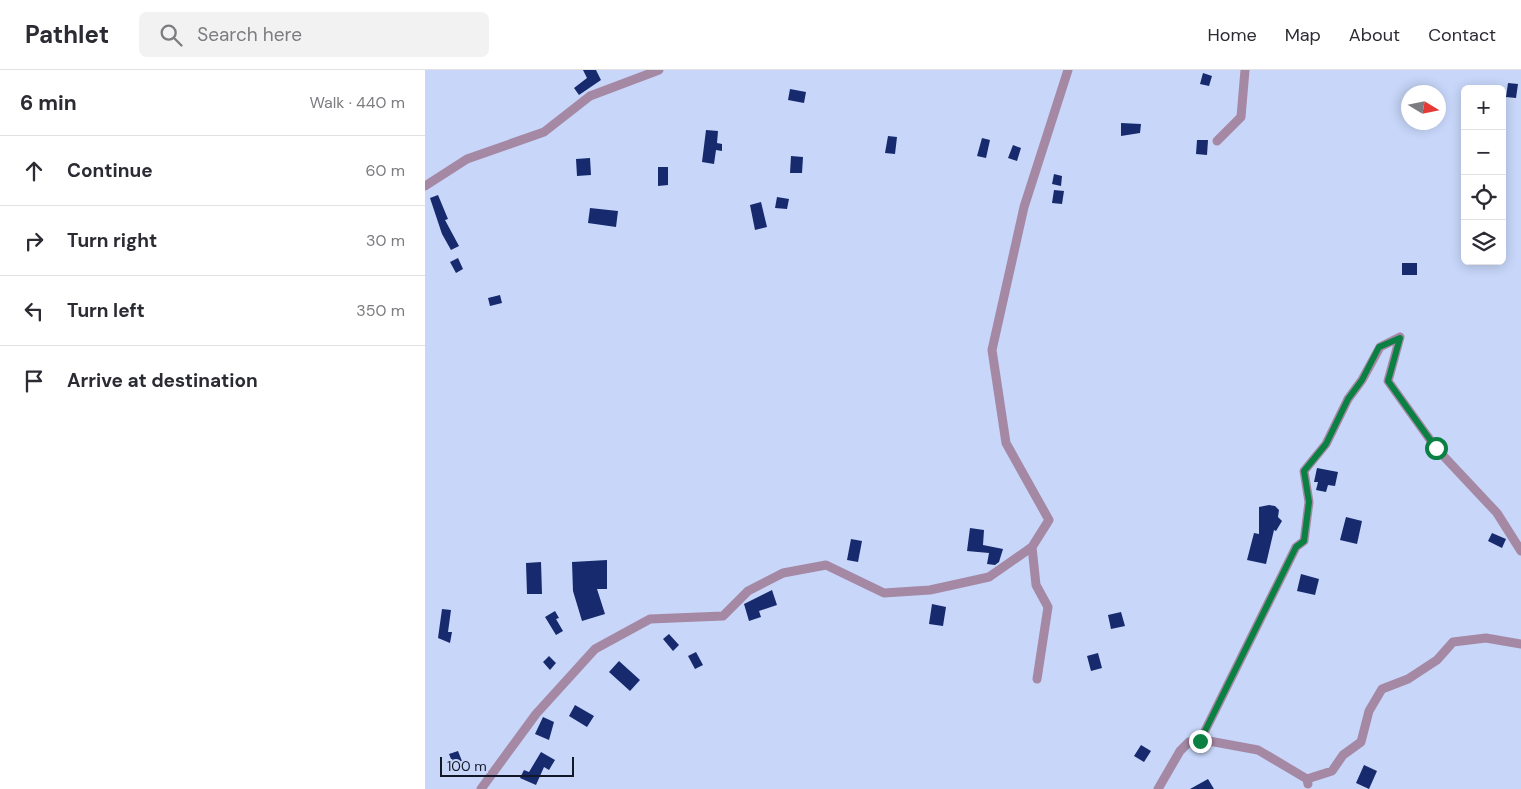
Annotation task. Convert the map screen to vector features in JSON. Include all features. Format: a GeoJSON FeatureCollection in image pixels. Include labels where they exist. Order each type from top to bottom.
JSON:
{"type":"FeatureCollection","features":[{"type":"Feature","properties":{"kind":"street"},"geometry":{"type":"LineString","coordinates":[[425,186],[467,159],[544,132],[590,96],[659,70]]}},
{"type":"Feature","properties":{"kind":"street"},"geometry":{"type":"LineString","coordinates":[[481,789],[536,714],[595,649],[650,620],[723,616],[748,591],[783,573],[826,566],[884,593],[930,590],[989,577],[1032,547],[1049,520],[1006,443],[993,350],[1024,207],[1068,70]]}},
{"type":"Feature","properties":{"kind":"street"},"geometry":{"type":"LineString","coordinates":[[1217,141],[1241,117],[1245,70]]}},
{"type":"Feature","properties":{"kind":"street"},"geometry":{"type":"LineString","coordinates":[[1200,741],[1296,547],[1304,541],[1309,502],[1304,471],[1326,444],[1348,399],[1362,380],[1379,347],[1400,338],[1388,381],[1436,448],[1497,513],[1521,551]]}},
{"type":"Feature","properties":{"kind":"street"},"geometry":{"type":"LineString","coordinates":[[1032,547],[1036,585],[1048,607],[1037,679]]}},
{"type":"Feature","properties":{"kind":"street"},"geometry":{"type":"LineString","coordinates":[[1158,789],[1180,751],[1189,742],[1200,741],[1259,750],[1307,782],[1332,771],[1343,755],[1361,742],[1369,710],[1382,689],[1408,679],[1437,660],[1453,642],[1486,638],[1521,644]]}},
{"type":"Feature","properties":{"kind":"building"},"geometry":{"type":"Polygon","coordinates":[[[583,70],[596,70],[601,80],[579,95],[574,88],[587,78],[583,70]]]}},
{"type":"Feature","properties":{"kind":"building"},"geometry":{"type":"Polygon","coordinates":[[[1203,73],[1212,76],[1209,86],[1200,84],[1203,73]]]}},
{"type":"Feature","properties":{"kind":"building"},"geometry":{"type":"Polygon","coordinates":[[[1508,83],[1518,84],[1516,98],[1506,97],[1508,83]]]}},
{"type":"Feature","properties":{"kind":"building"},"geometry":{"type":"Polygon","coordinates":[[[790,89],[806,92],[804,103],[788,100],[790,89]]]}},
{"type":"Feature","properties":{"kind":"building"},"geometry":{"type":"Polygon","coordinates":[[[1121,123],[1141,124],[1140,133],[1121,136],[1121,123]]]}},
{"type":"Feature","properties":{"kind":"building"},"geometry":{"type":"Polygon","coordinates":[[[706,130],[718,131],[717,143],[722,144],[722,151],[716,150],[714,164],[702,162],[706,130]]]}},
{"type":"Feature","properties":{"kind":"building"},"geometry":{"type":"Polygon","coordinates":[[[888,136],[897,137],[895,154],[885,153],[888,136]]]}},
{"type":"Feature","properties":{"kind":"building"},"geometry":{"type":"Polygon","coordinates":[[[982,138],[990,140],[986,158],[977,156],[982,138]]]}},
{"type":"Feature","properties":{"kind":"building"},"geometry":{"type":"Polygon","coordinates":[[[1197,140],[1208,140],[1207,155],[1196,154],[1197,140]]]}},
{"type":"Feature","properties":{"kind":"building"},"geometry":{"type":"Polygon","coordinates":[[[1013,145],[1021,148],[1017,161],[1008,158],[1013,145]]]}},
{"type":"Feature","properties":{"kind":"building"},"geometry":{"type":"Polygon","coordinates":[[[791,156],[803,157],[802,173],[790,173],[791,156]]]}},
{"type":"Feature","properties":{"kind":"building"},"geometry":{"type":"Polygon","coordinates":[[[590,158],[591,175],[577,176],[576,159],[590,158]]]}},
{"type":"Feature","properties":{"kind":"building"},"geometry":{"type":"Polygon","coordinates":[[[658,167],[668,167],[668,185],[658,186],[658,167]]]}},
{"type":"Feature","properties":{"kind":"building"},"geometry":{"type":"Polygon","coordinates":[[[1054,174],[1062,176],[1061,186],[1052,184],[1054,174]]]}},
{"type":"Feature","properties":{"kind":"building"},"geometry":{"type":"Polygon","coordinates":[[[1054,190],[1064,191],[1062,204],[1052,203],[1054,190]]]}},
{"type":"Feature","properties":{"kind":"building"},"geometry":{"type":"Polygon","coordinates":[[[438,195],[448,219],[445,220],[459,246],[451,250],[442,234],[430,198],[438,195]]]}},
{"type":"Feature","properties":{"kind":"building"},"geometry":{"type":"Polygon","coordinates":[[[777,197],[789,199],[787,209],[775,208],[777,197]]]}},
{"type":"Feature","properties":{"kind":"building"},"geometry":{"type":"Polygon","coordinates":[[[761,202],[767,227],[755,230],[750,205],[761,202]]]}},
{"type":"Feature","properties":{"kind":"building"},"geometry":{"type":"Polygon","coordinates":[[[590,208],[618,211],[616,227],[588,223],[590,208]]]}},
{"type":"Feature","properties":{"kind":"building"},"geometry":{"type":"Polygon","coordinates":[[[458,258],[463,269],[456,273],[450,262],[458,258]]]}},
{"type":"Feature","properties":{"kind":"building"},"geometry":{"type":"Polygon","coordinates":[[[1402,263],[1417,263],[1417,275],[1402,275],[1402,263]]]}},
{"type":"Feature","properties":{"kind":"building"},"geometry":{"type":"Polygon","coordinates":[[[500,295],[502,303],[490,306],[488,298],[500,295]]]}},
{"type":"Feature","properties":{"kind":"building"},"geometry":{"type":"Polygon","coordinates":[[[1317,468],[1338,472],[1335,486],[1328,485],[1326,492],[1316,490],[1318,482],[1314,482],[1317,468]]]}},
{"type":"Feature","properties":{"kind":"building"},"geometry":{"type":"Polygon","coordinates":[[[1275,506],[1279,510],[1278,517],[1282,521],[1276,531],[1274,530],[1266,564],[1247,560],[1254,533],[1259,534],[1259,507],[1275,506]]]}},
{"type":"Feature","properties":{"kind":"building"},"geometry":{"type":"Polygon","coordinates":[[[1346,517],[1362,521],[1357,544],[1340,540],[1346,517]]]}},
{"type":"Feature","properties":{"kind":"building"},"geometry":{"type":"Polygon","coordinates":[[[970,528],[984,530],[983,545],[1003,549],[999,562],[995,565],[987,564],[989,553],[967,551],[970,528]]]}},
{"type":"Feature","properties":{"kind":"building"},"geometry":{"type":"Polygon","coordinates":[[[1492,533],[1506,539],[1502,548],[1488,541],[1492,533]]]}},
{"type":"Feature","properties":{"kind":"building"},"geometry":{"type":"Polygon","coordinates":[[[851,539],[862,541],[858,562],[847,560],[851,539]]]}},
{"type":"Feature","properties":{"kind":"building"},"geometry":{"type":"Polygon","coordinates":[[[607,560],[607,589],[597,589],[605,614],[582,621],[573,591],[572,562],[607,560]]]}},
{"type":"Feature","properties":{"kind":"building"},"geometry":{"type":"Polygon","coordinates":[[[541,562],[542,594],[527,594],[526,563],[541,562]]]}},
{"type":"Feature","properties":{"kind":"building"},"geometry":{"type":"Polygon","coordinates":[[[1301,574],[1319,579],[1315,595],[1297,591],[1301,574]]]}},
{"type":"Feature","properties":{"kind":"building"},"geometry":{"type":"Polygon","coordinates":[[[772,590],[777,605],[759,611],[761,617],[749,621],[744,604],[772,590]]]}},
{"type":"Feature","properties":{"kind":"building"},"geometry":{"type":"Polygon","coordinates":[[[932,604],[946,607],[943,626],[929,624],[932,604]]]}},
{"type":"Feature","properties":{"kind":"building"},"geometry":{"type":"Polygon","coordinates":[[[442,609],[451,610],[448,632],[452,632],[450,643],[438,638],[442,609]]]}},
{"type":"Feature","properties":{"kind":"building"},"geometry":{"type":"Polygon","coordinates":[[[555,611],[559,618],[556,619],[563,631],[556,635],[545,617],[555,611]]]}},
{"type":"Feature","properties":{"kind":"building"},"geometry":{"type":"Polygon","coordinates":[[[1121,612],[1125,626],[1111,629],[1108,615],[1121,612]]]}},
{"type":"Feature","properties":{"kind":"building"},"geometry":{"type":"Polygon","coordinates":[[[669,634],[679,645],[673,651],[663,639],[669,634]]]}},
{"type":"Feature","properties":{"kind":"building"},"geometry":{"type":"Polygon","coordinates":[[[696,652],[703,665],[695,669],[688,656],[696,652]]]}},
{"type":"Feature","properties":{"kind":"building"},"geometry":{"type":"Polygon","coordinates":[[[1098,653],[1102,668],[1091,671],[1087,656],[1098,653]]]}},
{"type":"Feature","properties":{"kind":"building"},"geometry":{"type":"Polygon","coordinates":[[[549,656],[556,663],[550,670],[543,662],[549,656]]]}},
{"type":"Feature","properties":{"kind":"building"},"geometry":{"type":"Polygon","coordinates":[[[619,661],[640,680],[630,691],[609,672],[619,661]]]}},
{"type":"Feature","properties":{"kind":"building"},"geometry":{"type":"Polygon","coordinates":[[[575,705],[594,716],[587,727],[569,716],[575,705]]]}},
{"type":"Feature","properties":{"kind":"building"},"geometry":{"type":"Polygon","coordinates":[[[543,717],[554,722],[549,740],[535,734],[543,717]]]}},
{"type":"Feature","properties":{"kind":"building"},"geometry":{"type":"Polygon","coordinates":[[[1141,745],[1151,751],[1144,762],[1134,756],[1141,745]]]}},
{"type":"Feature","properties":{"kind":"building"},"geometry":{"type":"Polygon","coordinates":[[[458,751],[462,761],[453,764],[449,754],[458,751]]]}},
{"type":"Feature","properties":{"kind":"building"},"geometry":{"type":"Polygon","coordinates":[[[541,752],[555,760],[549,770],[544,767],[536,785],[520,778],[524,770],[529,772],[541,752]]]}},
{"type":"Feature","properties":{"kind":"building"},"geometry":{"type":"Polygon","coordinates":[[[1364,765],[1377,771],[1369,789],[1356,783],[1364,765]]]}},
{"type":"Feature","properties":{"kind":"building"},"geometry":{"type":"Polygon","coordinates":[[[1208,779],[1214,789],[1190,789],[1208,779]]]}},
{"type":"Feature","properties":{"kind":"route"},"geometry":{"type":"LineString","coordinates":[[1200,741],[1296,547],[1304,541],[1309,502],[1304,471],[1326,444],[1348,399],[1362,380],[1379,347],[1400,338],[1388,381],[1436,448]]}}]}
